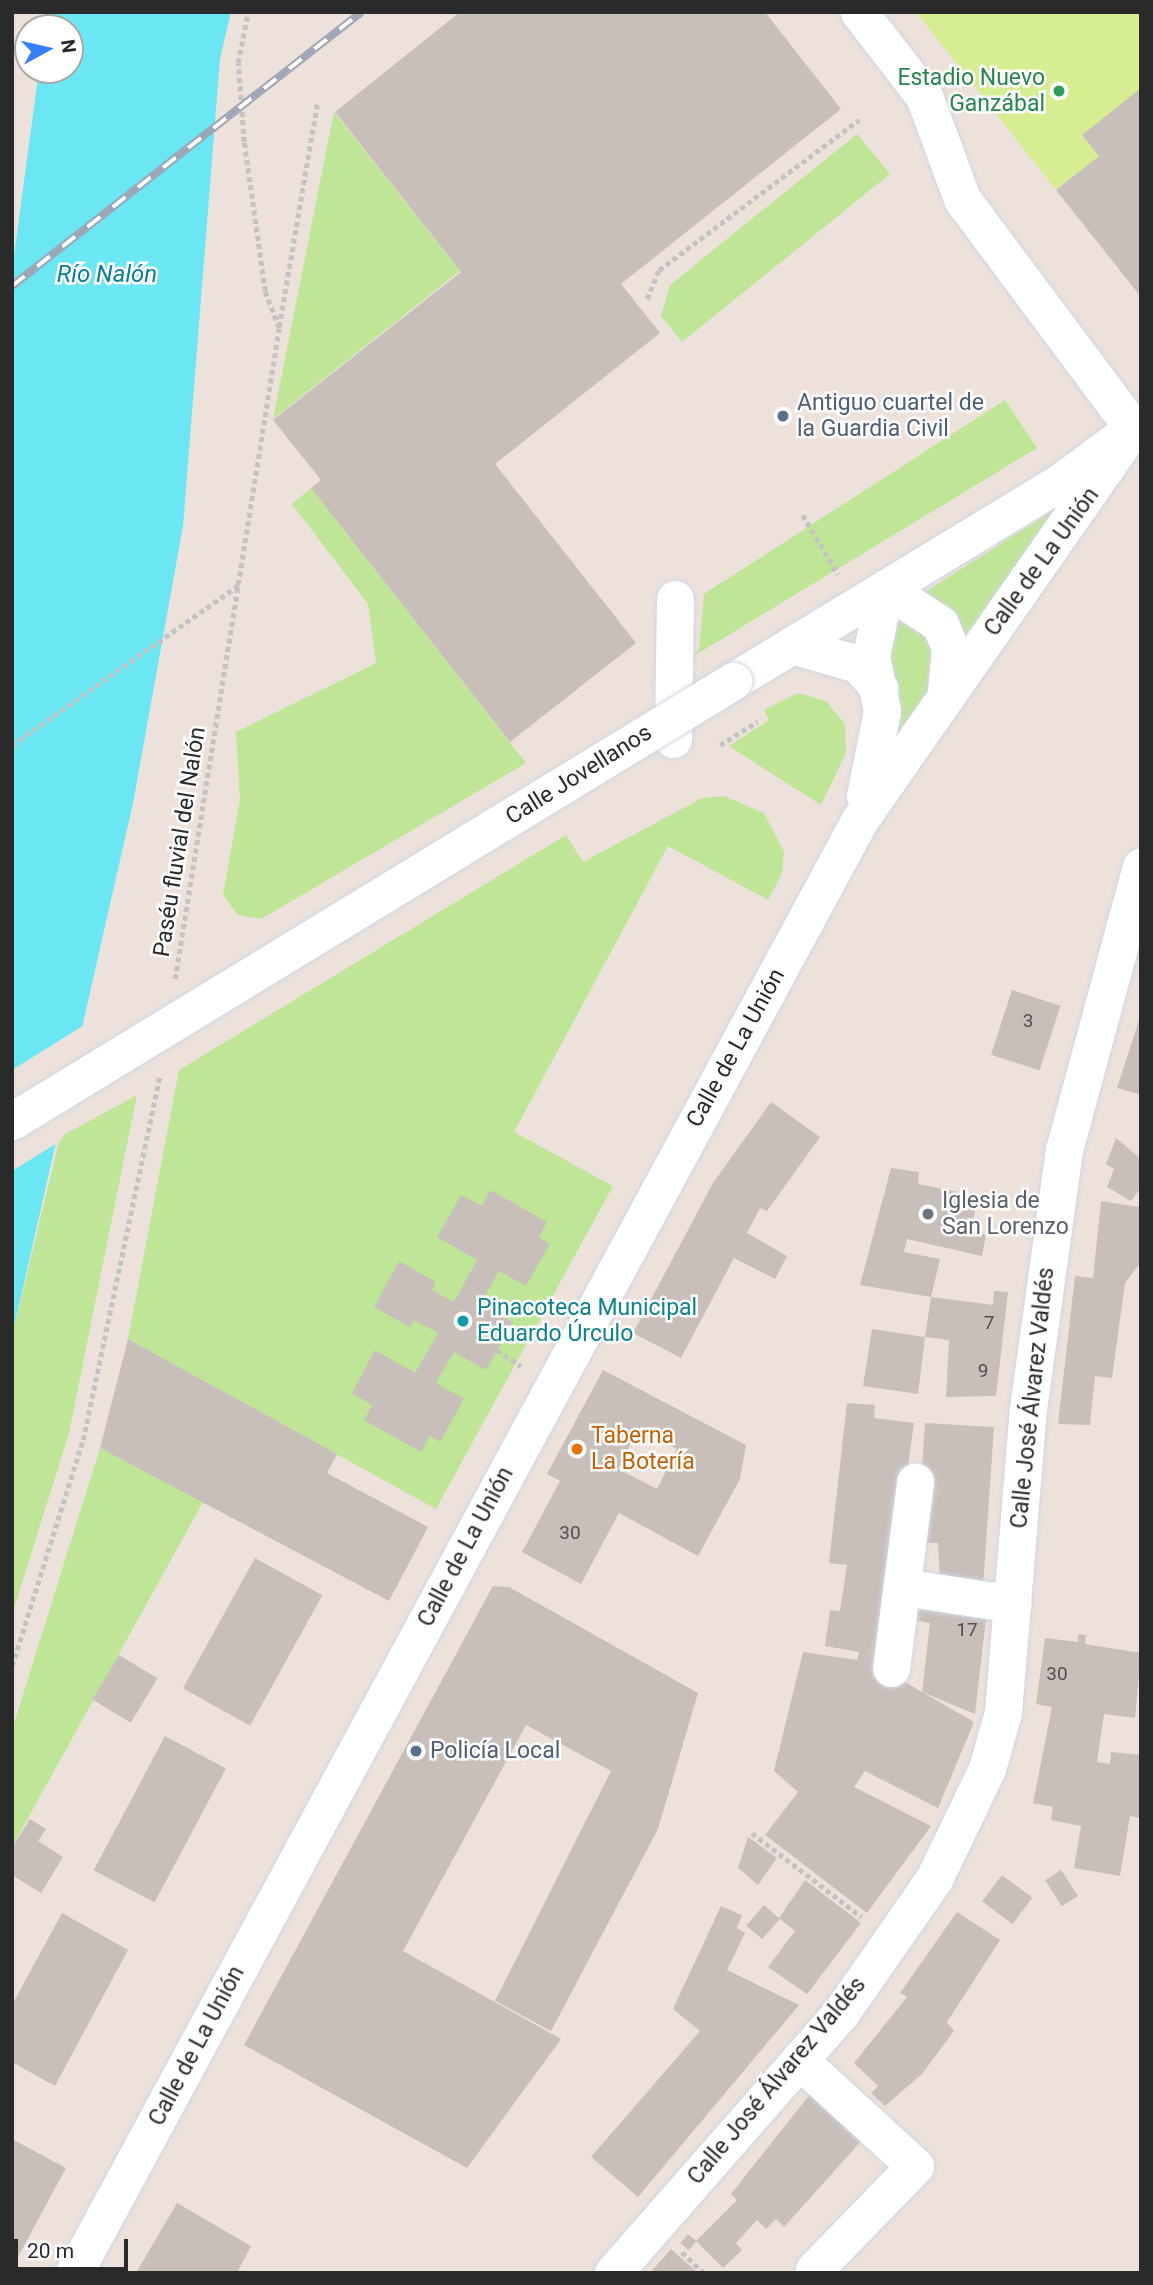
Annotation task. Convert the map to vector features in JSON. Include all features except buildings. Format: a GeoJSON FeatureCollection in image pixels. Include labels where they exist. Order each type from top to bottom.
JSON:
{"type":"FeatureCollection","features":[{"type":"Feature","properties":{"kind":"street"},"geometry":{"type":"LineString","coordinates":[[859,12],[924,96],[962,199],[1137,425]]}},
{"type":"Feature","properties":{"kind":"street","name":"Calle Jovellanos"},"geometry":{"type":"LineString","coordinates":[[12,1121],[1063,480],[1137,425]]}},
{"type":"Feature","properties":{"kind":"street","name":"Calle de La Unión"},"geometry":{"type":"LineString","coordinates":[[74,2273],[859,821],[946,692],[1096,489],[1137,425]]}},
{"type":"Feature","properties":{"kind":"street","name":"Calle de La Unión"},"geometry":{"type":"LineString","coordinates":[[859,821],[878,746],[880,689],[871,656],[870,597],[940,624],[950,648],[946,692]]}},
{"type":"Feature","properties":{"kind":"street"},"geometry":{"type":"LineString","coordinates":[[673,739],[675,599]]}},
{"type":"Feature","properties":{"kind":"street"},"geometry":{"type":"LineString","coordinates":[[792,645],[859,664],[880,689]]}},
{"type":"Feature","properties":{"kind":"street","name":"Calle José Álvarez Valdés"},"geometry":{"type":"LineString","coordinates":[[613,2273],[799,2060],[891,1939],[934,1879],[987,1769],[1003,1712],[1028,1409],[1064,1150],[1128,976],[1141,866]]}},
{"type":"Feature","properties":{"kind":"street"},"geometry":{"type":"LineString","coordinates":[[891,1668],[915,1482]]}},
{"type":"Feature","properties":{"kind":"street"},"geometry":{"type":"LineString","coordinates":[[903,1587],[1013,1604]]}},
{"type":"Feature","properties":{"kind":"street"},"geometry":{"type":"LineString","coordinates":[[799,2060],[915,2166],[814,2270]]}},
{"type":"Feature","properties":{"kind":"path","name":"Paséu fluvial del Nalón"},"geometry":{"type":"LineString","coordinates":[[174,987],[241,583],[279,328],[265,291],[244,142],[238,63],[248,12]]}},
{"type":"Feature","properties":{"kind":"path"},"geometry":{"type":"LineString","coordinates":[[279,328],[317,104]]}},
{"type":"Feature","properties":{"kind":"path"},"geometry":{"type":"LineString","coordinates":[[647,299],[659,270],[859,120]]}},
{"type":"Feature","properties":{"kind":"path"},"geometry":{"type":"LineString","coordinates":[[803,514],[870,597]]}},
{"type":"Feature","properties":{"kind":"path"},"geometry":{"type":"LineString","coordinates":[[12,745],[241,583]]}},
{"type":"Feature","properties":{"kind":"path"},"geometry":{"type":"LineString","coordinates":[[720,746],[757,722]]}},
{"type":"Feature","properties":{"kind":"path"},"geometry":{"type":"LineString","coordinates":[[12,1666],[83,1440],[160,1069]]}},
{"type":"Feature","properties":{"kind":"path"},"geometry":{"type":"LineString","coordinates":[[497,1350],[528,1370]]}},
{"type":"Feature","properties":{"kind":"path"},"geometry":{"type":"LineString","coordinates":[[752,1833],[891,1939]]}},
{"type":"Feature","properties":{"kind":"green space","name":"Estadio Nuevo Ganzábal"},"geometry":{"type":"Polygon","coordinates":[[[916,12],[1141,12],[1141,208],[1099,156],[1056,190],[916,12]]]}},
{"type":"Feature","properties":{"kind":"green space"},"geometry":{"type":"Polygon","coordinates":[[[334,112],[460,271],[273,419],[334,112]]]}},
{"type":"Feature","properties":{"kind":"green space"},"geometry":{"type":"Polygon","coordinates":[[[857,134],[890,174],[682,342],[661,316],[670,285],[857,134]]]}},
{"type":"Feature","properties":{"kind":"green space"},"geometry":{"type":"Polygon","coordinates":[[[1005,400],[1037,448],[689,659],[699,650],[704,594],[1005,400]]]}},
{"type":"Feature","properties":{"kind":"green space"},"geometry":{"type":"Polygon","coordinates":[[[311,488],[526,763],[261,919],[238,915],[223,895],[240,800],[236,732],[376,663],[368,604],[292,504],[311,488]]]}},
{"type":"Feature","properties":{"kind":"green space"},"geometry":{"type":"Polygon","coordinates":[[[1079,494],[963,651],[922,594],[1079,494]]]}},
{"type":"Feature","properties":{"kind":"green space"},"geometry":{"type":"Polygon","coordinates":[[[899,620],[926,633],[933,644],[929,694],[888,747],[887,647],[891,627],[899,620]]]}},
{"type":"Feature","properties":{"kind":"green space"},"geometry":{"type":"Polygon","coordinates":[[[798,693],[826,701],[845,724],[846,753],[821,805],[729,746],[769,720],[764,710],[798,693]]]}},
{"type":"Feature","properties":{"kind":"green space","name":"Pinacoteca Municipal Eduardo Úrculo"},"geometry":{"type":"Polygon","coordinates":[[[724,796],[764,813],[784,852],[782,874],[768,900],[668,846],[514,1132],[613,1186],[436,1509],[128,1339],[179,1070],[566,835],[583,862],[702,798],[724,796]]]}},
{"type":"Feature","properties":{"kind":"green space"},"geometry":{"type":"Polygon","coordinates":[[[137,1095],[69,1433],[12,1615],[12,1337],[60,1137],[137,1095]]]}},
{"type":"Feature","properties":{"kind":"green space"},"geometry":{"type":"Polygon","coordinates":[[[100,1448],[203,1502],[12,1847],[12,1730],[100,1448]]]}},
{"type":"Feature","properties":{"kind":"water","name":"Río Nalón"},"geometry":{"type":"Polygon","coordinates":[[[231,12],[220,59],[183,526],[133,803],[12,1336],[12,271],[37,84],[84,84],[84,14],[46,14],[231,12]]]}},
{"type":"Feature","properties":{"kind":"pier"},"geometry":{"type":"Polygon","coordinates":[[[86,1024],[62,1140],[12,1171],[12,1070],[86,1024]]]}},
{"type":"Feature","properties":{"kind":"railway"},"geometry":{"type":"LineString","coordinates":[[12,286],[362,12]]}},
{"type":"Feature","properties":{"kind":"place","name":"Estadio Nuevo Ganzábal"},"geometry":{"type":"Point","coordinates":[1059,91]}},
{"type":"Feature","properties":{"kind":"place","name":"Antiguo cuartel de la Guardia Civil"},"geometry":{"type":"Point","coordinates":[783,416]}},
{"type":"Feature","properties":{"kind":"place","name":"Iglesia de San Lorenzo"},"geometry":{"type":"Point","coordinates":[928,1214]}},
{"type":"Feature","properties":{"kind":"place","name":"Pinacoteca Municipal Eduardo Úrculo"},"geometry":{"type":"Point","coordinates":[463,1321]}},
{"type":"Feature","properties":{"kind":"place","name":"Taberna La Botería"},"geometry":{"type":"Point","coordinates":[577,1449]}},
{"type":"Feature","properties":{"kind":"place","name":"Policía Local"},"geometry":{"type":"Point","coordinates":[416,1751]}}]}
